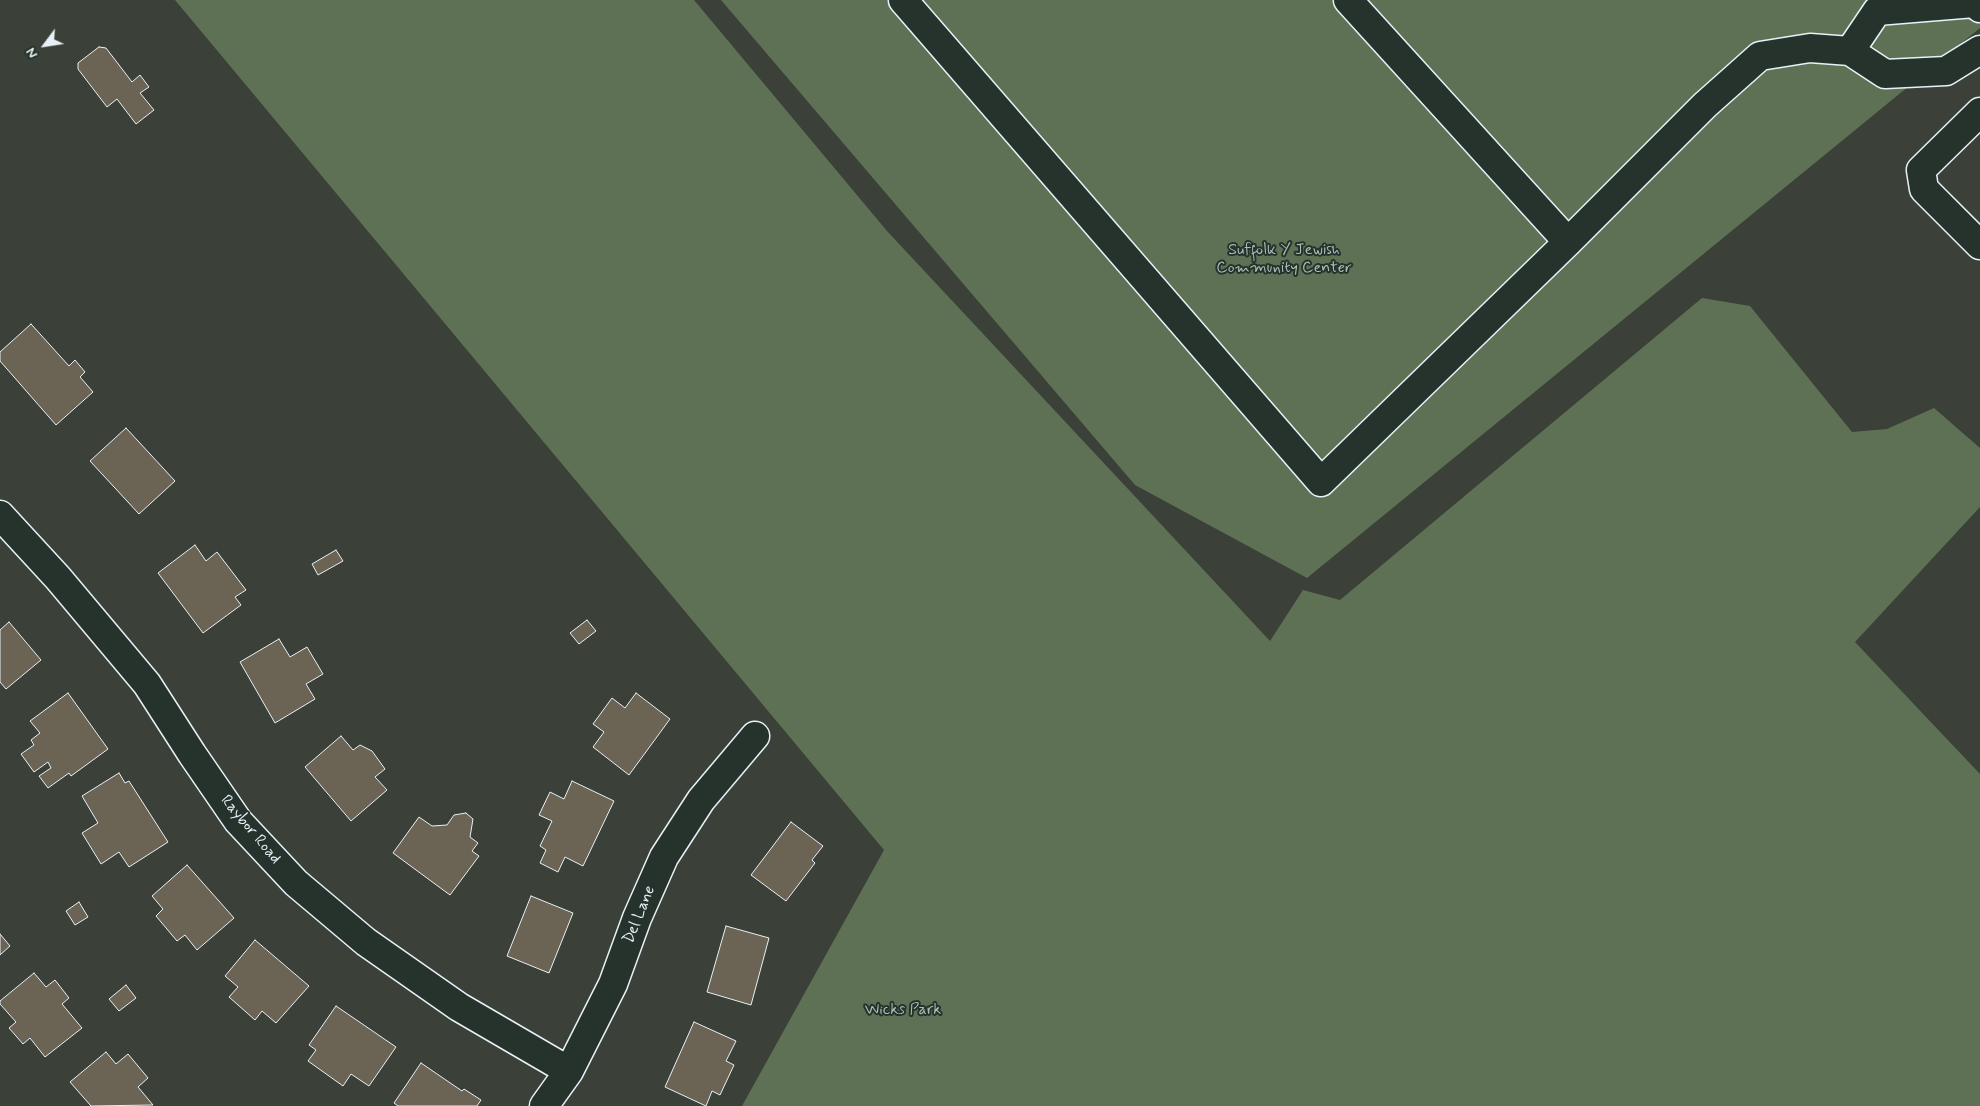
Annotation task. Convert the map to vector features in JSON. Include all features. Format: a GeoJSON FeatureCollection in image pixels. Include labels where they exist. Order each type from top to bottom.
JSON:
{"type":"FeatureCollection","features":[{"type":"Feature","properties":{"kind":"street"},"geometry":{"type":"LineString","coordinates":[[903,0],[1321,482],[1568,242],[1705,105],[1760,56],[1810,48],[1850,51],[1885,74],[1946,71],[1980,50]]}},
{"type":"Feature","properties":{"kind":"street"},"geometry":{"type":"LineString","coordinates":[[1348,0],[1568,242]]}},
{"type":"Feature","properties":{"kind":"street"},"geometry":{"type":"LineString","coordinates":[[1850,51],[1877,11],[1974,3],[1980,8]]}},
{"type":"Feature","properties":{"kind":"street"},"geometry":{"type":"LineString","coordinates":[[1980,112],[1921,170],[1924,190],[1980,246]]}},
{"type":"Feature","properties":{"kind":"street","name":"Raybor Road"},"geometry":{"type":"LineString","coordinates":[[0,515],[58,578],[147,684],[238,821],[296,883],[366,942],[459,1007],[569,1071]]}},
{"type":"Feature","properties":{"kind":"street","name":"Del Lane"},"geometry":{"type":"LineString","coordinates":[[544,1106],[569,1071],[613,984],[637,918],[664,857],[701,800],[754,736]]}},
{"type":"Feature","properties":{"kind":"green space","name":"Wicks Park"},"geometry":{"type":"Polygon","coordinates":[[[175,0],[694,0],[887,231],[1270,641],[1303,590],[1340,600],[1702,298],[1750,306],[1852,432],[1887,429],[1934,408],[1980,448],[1980,507],[1855,642],[1980,774],[1980,1106],[742,1106],[884,850],[175,0]]]}},
{"type":"Feature","properties":{"kind":"green space","name":"Suffolk Y Jewish Community Center"},"geometry":{"type":"Polygon","coordinates":[[[721,0],[1980,0],[1980,28],[1307,578],[1135,485],[721,0]]]}},
{"type":"Feature","properties":{"kind":"building"},"geometry":{"type":"Polygon","coordinates":[[[99,47],[106,48],[132,82],[140,75],[149,87],[140,93],[154,110],[136,124],[117,99],[107,107],[78,69],[78,63],[99,47]]]}},
{"type":"Feature","properties":{"kind":"building"},"geometry":{"type":"Polygon","coordinates":[[[31,324],[69,366],[75,360],[85,372],[80,377],[93,392],[56,425],[0,361],[0,352],[31,324]]]}},
{"type":"Feature","properties":{"kind":"building"},"geometry":{"type":"Polygon","coordinates":[[[126,428],[175,481],[139,514],[90,461],[126,428]]]}},
{"type":"Feature","properties":{"kind":"building"},"geometry":{"type":"Polygon","coordinates":[[[195,545],[206,561],[217,552],[246,590],[235,597],[241,605],[203,633],[158,573],[195,545]]]}},
{"type":"Feature","properties":{"kind":"building"},"geometry":{"type":"Polygon","coordinates":[[[336,550],[343,561],[318,575],[312,564],[336,550]]]}},
{"type":"Feature","properties":{"kind":"building"},"geometry":{"type":"Polygon","coordinates":[[[587,620],[596,631],[579,644],[570,633],[587,620]]]}},
{"type":"Feature","properties":{"kind":"building"},"geometry":{"type":"Polygon","coordinates":[[[9,622],[41,660],[6,689],[0,682],[0,630],[9,622]]]}},
{"type":"Feature","properties":{"kind":"building"},"geometry":{"type":"Polygon","coordinates":[[[279,639],[290,657],[307,647],[323,674],[306,684],[315,699],[275,723],[240,662],[279,639]]]}},
{"type":"Feature","properties":{"kind":"building"},"geometry":{"type":"Polygon","coordinates":[[[68,693],[108,749],[71,776],[69,773],[48,788],[39,776],[51,768],[48,762],[34,772],[21,754],[34,745],[31,740],[40,733],[30,721],[68,693]]]}},
{"type":"Feature","properties":{"kind":"building"},"geometry":{"type":"Polygon","coordinates":[[[636,693],[670,719],[629,775],[593,747],[604,732],[593,724],[612,698],[625,708],[636,693]]]}},
{"type":"Feature","properties":{"kind":"building"},"geometry":{"type":"Polygon","coordinates":[[[341,736],[353,750],[360,745],[372,751],[385,769],[375,777],[387,790],[351,821],[305,767],[341,736]]]}},
{"type":"Feature","properties":{"kind":"building"},"geometry":{"type":"Polygon","coordinates":[[[119,773],[125,783],[129,781],[168,842],[129,867],[119,852],[101,864],[82,833],[98,823],[82,796],[119,773]]]}},
{"type":"Feature","properties":{"kind":"building"},"geometry":{"type":"Polygon","coordinates":[[[572,781],[614,801],[583,866],[565,857],[558,872],[540,863],[546,850],[540,846],[552,821],[539,815],[550,792],[564,799],[572,781]]]}},
{"type":"Feature","properties":{"kind":"building"},"geometry":{"type":"Polygon","coordinates":[[[466,813],[473,819],[470,837],[478,843],[472,851],[479,856],[450,895],[393,853],[419,817],[432,826],[447,825],[454,815],[466,813]]]}},
{"type":"Feature","properties":{"kind":"building"},"geometry":{"type":"Polygon","coordinates":[[[791,822],[823,846],[812,860],[815,863],[786,901],[751,875],[791,822]]]}},
{"type":"Feature","properties":{"kind":"building"},"geometry":{"type":"Polygon","coordinates":[[[187,865],[234,918],[197,950],[185,935],[177,941],[156,916],[163,909],[152,896],[187,865]]]}},
{"type":"Feature","properties":{"kind":"building"},"geometry":{"type":"Polygon","coordinates":[[[531,896],[573,913],[549,973],[507,956],[531,896]]]}},
{"type":"Feature","properties":{"kind":"building"},"geometry":{"type":"Polygon","coordinates":[[[79,902],[88,917],[75,925],[66,911],[79,902]]]}},
{"type":"Feature","properties":{"kind":"building"},"geometry":{"type":"Polygon","coordinates":[[[726,926],[769,938],[751,1005],[707,992],[726,926]]]}},
{"type":"Feature","properties":{"kind":"building"},"geometry":{"type":"Polygon","coordinates":[[[0,934],[10,946],[0,955],[0,934]]]}},
{"type":"Feature","properties":{"kind":"building"},"geometry":{"type":"Polygon","coordinates":[[[255,940],[309,986],[276,1023],[262,1011],[255,1020],[229,997],[238,987],[225,976],[255,940]]]}},
{"type":"Feature","properties":{"kind":"building"},"geometry":{"type":"Polygon","coordinates":[[[34,973],[46,987],[55,980],[69,998],[62,1004],[82,1028],[45,1057],[30,1038],[23,1044],[9,1028],[16,1022],[0,1004],[0,1001],[34,973]]]}},
{"type":"Feature","properties":{"kind":"building"},"geometry":{"type":"Polygon","coordinates":[[[126,985],[136,998],[119,1011],[109,999],[126,985]]]}},
{"type":"Feature","properties":{"kind":"building"},"geometry":{"type":"Polygon","coordinates":[[[336,1006],[396,1047],[369,1086],[351,1074],[343,1086],[308,1061],[316,1050],[309,1045],[336,1006]]]}},
{"type":"Feature","properties":{"kind":"building"},"geometry":{"type":"Polygon","coordinates":[[[694,1022],[736,1041],[726,1061],[734,1065],[720,1095],[712,1091],[706,1106],[665,1087],[694,1022]]]}},
{"type":"Feature","properties":{"kind":"building"},"geometry":{"type":"Polygon","coordinates":[[[106,1052],[116,1064],[128,1054],[148,1078],[138,1087],[153,1105],[91,1106],[70,1082],[106,1052]]]}},
{"type":"Feature","properties":{"kind":"building"},"geometry":{"type":"Polygon","coordinates":[[[421,1063],[462,1091],[464,1089],[481,1100],[477,1106],[398,1106],[394,1103],[421,1063]]]}}]}
